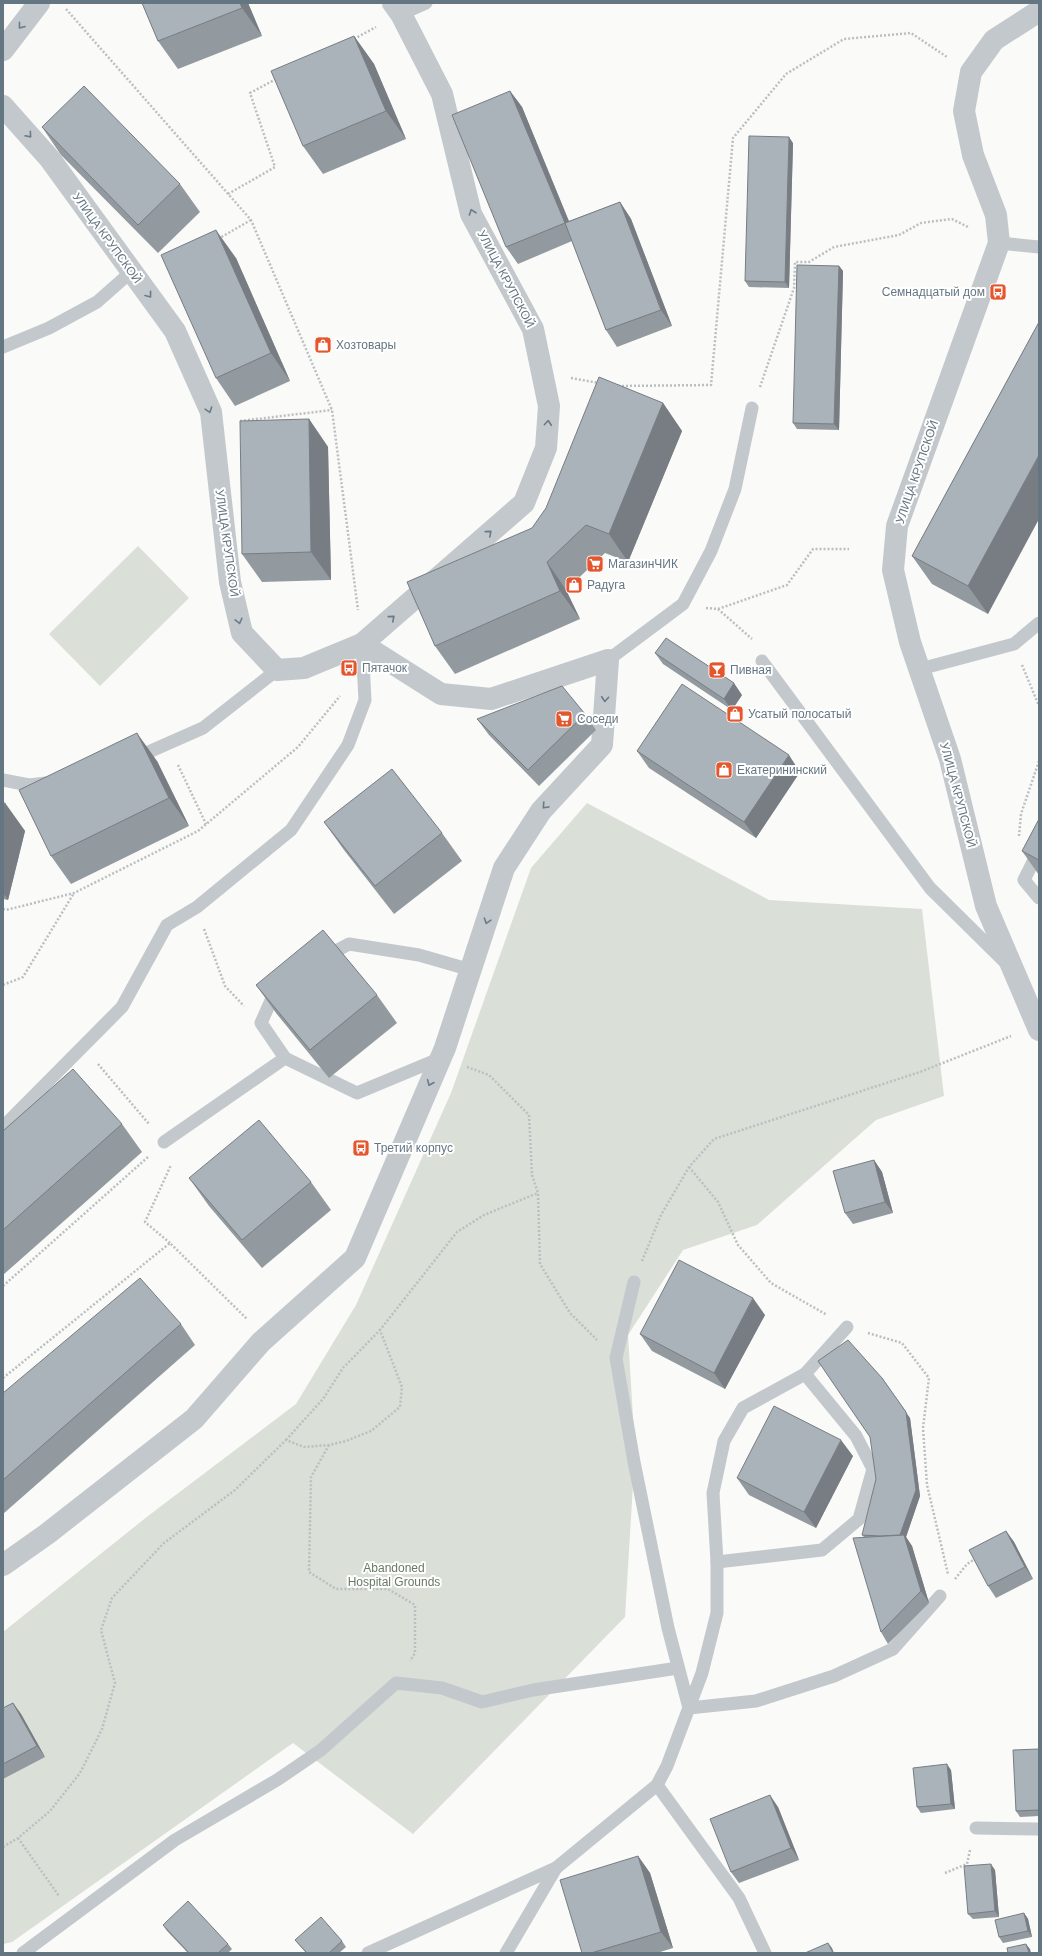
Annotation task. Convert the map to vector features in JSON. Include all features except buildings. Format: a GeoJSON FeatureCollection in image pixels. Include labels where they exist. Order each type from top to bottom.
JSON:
{"type":"FeatureCollection","features":[{"type":"Feature","properties":{"kind":"street"},"geometry":{"type":"LineString","coordinates":[[3,50],[39,3]]}},
{"type":"Feature","properties":{"kind":"street","name":"УЛИЦА КРУПСКОЙ"},"geometry":{"type":"LineString","coordinates":[[3,106],[50,159],[175,331],[211,412],[230,582],[242,633],[277,670],[304,668],[362,644],[524,503],[546,448],[549,406],[533,329],[471,214],[442,94],[397,8]]}},
{"type":"Feature","properties":{"kind":"street","name":"УЛИЦА КРУПСКОЙ"},"geometry":{"type":"LineString","coordinates":[[1038,1028],[986,906],[950,758],[910,642],[893,570],[897,526],[999,243],[996,215],[973,155],[964,111],[971,72],[994,40],[1039,11]]}},
{"type":"Feature","properties":{"kind":"street"},"geometry":{"type":"LineString","coordinates":[[3,1565],[47,1534],[194,1419],[266,1337],[355,1258],[441,1058],[504,868],[541,811],[602,745],[608,660],[491,699],[441,694],[362,644]]}},
{"type":"Feature","properties":{"kind":"lane"},"geometry":{"type":"LineString","coordinates":[[397,8],[426,3]]}},
{"type":"Feature","properties":{"kind":"lane"},"geometry":{"type":"LineString","coordinates":[[999,243],[1039,247]]}},
{"type":"Feature","properties":{"kind":"lane"},"geometry":{"type":"LineString","coordinates":[[3,347],[49,328],[97,302],[131,272]]}},
{"type":"Feature","properties":{"kind":"lane"},"geometry":{"type":"LineString","coordinates":[[608,660],[683,604],[711,551],[735,489],[752,408]]}},
{"type":"Feature","properties":{"kind":"lane"},"geometry":{"type":"LineString","coordinates":[[920,669],[1014,644],[1039,623]]}},
{"type":"Feature","properties":{"kind":"lane"},"geometry":{"type":"LineString","coordinates":[[3,1127],[122,1007],[167,925],[197,907],[291,830],[348,745],[365,700],[362,644]]}},
{"type":"Feature","properties":{"kind":"lane"},"geometry":{"type":"LineString","coordinates":[[762,661],[930,888],[1012,968]]}},
{"type":"Feature","properties":{"kind":"lane"},"geometry":{"type":"LineString","coordinates":[[120,765],[203,728],[277,670]]}},
{"type":"Feature","properties":{"kind":"lane"},"geometry":{"type":"LineString","coordinates":[[3,780],[29,785],[58,782]]}},
{"type":"Feature","properties":{"kind":"lane"},"geometry":{"type":"LineString","coordinates":[[1039,850],[1024,880],[1039,898]]}},
{"type":"Feature","properties":{"kind":"lane"},"geometry":{"type":"LineString","coordinates":[[317,962],[349,944],[419,955],[471,970]]}},
{"type":"Feature","properties":{"kind":"lane"},"geometry":{"type":"LineString","coordinates":[[284,980],[278,984],[261,1023],[285,1058],[357,1093],[441,1058]]}},
{"type":"Feature","properties":{"kind":"lane"},"geometry":{"type":"LineString","coordinates":[[164,1142],[285,1058]]}},
{"type":"Feature","properties":{"kind":"lane"},"geometry":{"type":"LineString","coordinates":[[634,1282],[616,1358],[634,1462],[668,1628],[689,1708]]}},
{"type":"Feature","properties":{"kind":"lane"},"geometry":{"type":"LineString","coordinates":[[368,1953],[556,1868],[657,1785],[667,1766],[702,1673],[717,1613],[717,1562],[713,1492],[724,1441],[743,1408],[805,1374],[847,1327]]}},
{"type":"Feature","properties":{"kind":"lane"},"geometry":{"type":"LineString","coordinates":[[717,1562],[822,1550],[859,1520],[873,1469],[856,1436],[805,1374]]}},
{"type":"Feature","properties":{"kind":"lane"},"geometry":{"type":"LineString","coordinates":[[689,1708],[756,1701],[834,1676],[893,1649],[940,1596]]}},
{"type":"Feature","properties":{"kind":"lane"},"geometry":{"type":"LineString","coordinates":[[23,1953],[175,1840],[277,1780],[322,1750],[396,1683],[442,1688],[482,1702],[533,1690],[678,1668]]}},
{"type":"Feature","properties":{"kind":"lane"},"geometry":{"type":"LineString","coordinates":[[657,1785],[739,1898],[765,1953]]}},
{"type":"Feature","properties":{"kind":"lane"},"geometry":{"type":"LineString","coordinates":[[976,1828],[1039,1829]]}},
{"type":"Feature","properties":{"kind":"lane"},"geometry":{"type":"LineString","coordinates":[[506,1953],[556,1868]]}},
{"type":"Feature","properties":{"kind":"path"},"geometry":{"type":"LineString","coordinates":[[61,3],[251,220],[332,410],[362,644]]}},
{"type":"Feature","properties":{"kind":"path"},"geometry":{"type":"LineString","coordinates":[[353,39],[397,8]]}},
{"type":"Feature","properties":{"kind":"path"},"geometry":{"type":"LineString","coordinates":[[613,385],[711,385],[732,138],[786,74],[844,39],[911,34],[971,72]]}},
{"type":"Feature","properties":{"kind":"path"},"geometry":{"type":"LineString","coordinates":[[228,194],[275,167],[250,93],[284,75]]}},
{"type":"Feature","properties":{"kind":"path"},"geometry":{"type":"LineString","coordinates":[[752,408],[794,288],[795,262],[809,262],[834,247],[899,235],[921,223],[952,219],[999,243]]}},
{"type":"Feature","properties":{"kind":"path"},"geometry":{"type":"LineString","coordinates":[[212,242],[251,220]]}},
{"type":"Feature","properties":{"kind":"path"},"geometry":{"type":"LineString","coordinates":[[542,374],[606,384]]}},
{"type":"Feature","properties":{"kind":"path"},"geometry":{"type":"LineString","coordinates":[[212,424],[332,410]]}},
{"type":"Feature","properties":{"kind":"path"},"geometry":{"type":"LineString","coordinates":[[718,609],[787,584],[813,549],[849,549]]}},
{"type":"Feature","properties":{"kind":"path"},"geometry":{"type":"LineString","coordinates":[[1014,644],[1039,706]]}},
{"type":"Feature","properties":{"kind":"path"},"geometry":{"type":"LineString","coordinates":[[3,909],[6,910],[74,893],[198,832],[298,747],[364,668]]}},
{"type":"Feature","properties":{"kind":"path"},"geometry":{"type":"LineString","coordinates":[[167,744],[206,824]]}},
{"type":"Feature","properties":{"kind":"path"},"geometry":{"type":"LineString","coordinates":[[1024,880],[1018,857],[1021,814],[1039,760]]}},
{"type":"Feature","properties":{"kind":"path"},"geometry":{"type":"LineString","coordinates":[[3,984],[23,977],[74,893]]}},
{"type":"Feature","properties":{"kind":"path"},"geometry":{"type":"LineString","coordinates":[[197,907],[225,986],[261,1023]]}},
{"type":"Feature","properties":{"kind":"path"},"geometry":{"type":"LineString","coordinates":[[634,1282],[661,1215],[689,1167],[714,1139],[920,1072],[1038,1028]]}},
{"type":"Feature","properties":{"kind":"path"},"geometry":{"type":"LineString","coordinates":[[83,1047],[164,1142],[171,1163],[145,1222],[170,1243],[266,1337]]}},
{"type":"Feature","properties":{"kind":"path"},"geometry":{"type":"LineString","coordinates":[[441,1058],[489,1075],[528,1115],[532,1175],[538,1193],[540,1264],[570,1313],[616,1358]]}},
{"type":"Feature","properties":{"kind":"path"},"geometry":{"type":"LineString","coordinates":[[3,1286],[164,1142]]}},
{"type":"Feature","properties":{"kind":"path"},"geometry":{"type":"LineString","coordinates":[[689,1167],[718,1202],[738,1245],[771,1283],[847,1327],[902,1343],[929,1378],[923,1428],[927,1485],[937,1520],[950,1584]]}},
{"type":"Feature","properties":{"kind":"path"},"geometry":{"type":"LineString","coordinates":[[3,1847],[18,1838],[50,1811],[80,1773],[102,1729],[115,1683],[101,1630],[112,1598],[164,1543],[235,1490],[286,1440],[323,1399],[343,1368],[380,1330],[457,1232],[484,1215],[538,1193]]}},
{"type":"Feature","properties":{"kind":"path"},"geometry":{"type":"LineString","coordinates":[[3,1378],[170,1243]]}},
{"type":"Feature","properties":{"kind":"path"},"geometry":{"type":"LineString","coordinates":[[286,1440],[304,1447],[329,1445],[371,1431],[400,1407],[402,1387],[380,1330]]}},
{"type":"Feature","properties":{"kind":"path"},"geometry":{"type":"LineString","coordinates":[[329,1445],[310,1477],[309,1572],[336,1589],[388,1589],[415,1605],[415,1653],[396,1683]]}},
{"type":"Feature","properties":{"kind":"path"},"geometry":{"type":"LineString","coordinates":[[940,1596],[967,1564],[980,1556]]}},
{"type":"Feature","properties":{"kind":"path"},"geometry":{"type":"LineString","coordinates":[[945,1873],[967,1864],[976,1828]]}},
{"type":"Feature","properties":{"kind":"path"},"geometry":{"type":"LineString","coordinates":[[18,1838],[47,1879]]}},
{"type":"Feature","properties":{"kind":"green space"},"geometry":{"type":"Polygon","coordinates":[[[138,546],[189,598],[100,686],[49,634],[138,546]]]}},
{"type":"Feature","properties":{"kind":"green space","name":"Abandoned Hospital Grounds"},"geometry":{"type":"Polygon","coordinates":[[[587,803],[769,900],[922,909],[944,1096],[876,1120],[757,1225],[683,1250],[628,1335],[635,1451],[625,1617],[413,1834],[293,1743],[12,1942],[3,1944],[3,1632],[148,1516],[296,1404],[356,1305],[451,1093],[531,868],[587,803]]]}},
{"type":"Feature","properties":{"kind":"place","name":"Семнадцатый дом"},"geometry":{"type":"Point","coordinates":[998,292]}},
{"type":"Feature","properties":{"kind":"place","name":"Хозтовары"},"geometry":{"type":"Point","coordinates":[323,345]}},
{"type":"Feature","properties":{"kind":"place","name":"МагазинЧИК"},"geometry":{"type":"Point","coordinates":[595,564]}},
{"type":"Feature","properties":{"kind":"place","name":"Радуга"},"geometry":{"type":"Point","coordinates":[574,585]}},
{"type":"Feature","properties":{"kind":"place","name":"Пятачок"},"geometry":{"type":"Point","coordinates":[349,668]}},
{"type":"Feature","properties":{"kind":"place","name":"Пивная"},"geometry":{"type":"Point","coordinates":[717,670]}},
{"type":"Feature","properties":{"kind":"place","name":"Усатый полосатый"},"geometry":{"type":"Point","coordinates":[735,714]}},
{"type":"Feature","properties":{"kind":"place","name":"Соседи"},"geometry":{"type":"Point","coordinates":[564,719]}},
{"type":"Feature","properties":{"kind":"place","name":"Екатерининский"},"geometry":{"type":"Point","coordinates":[724,770]}},
{"type":"Feature","properties":{"kind":"place","name":"Третий корпус"},"geometry":{"type":"Point","coordinates":[361,1148]}}]}
